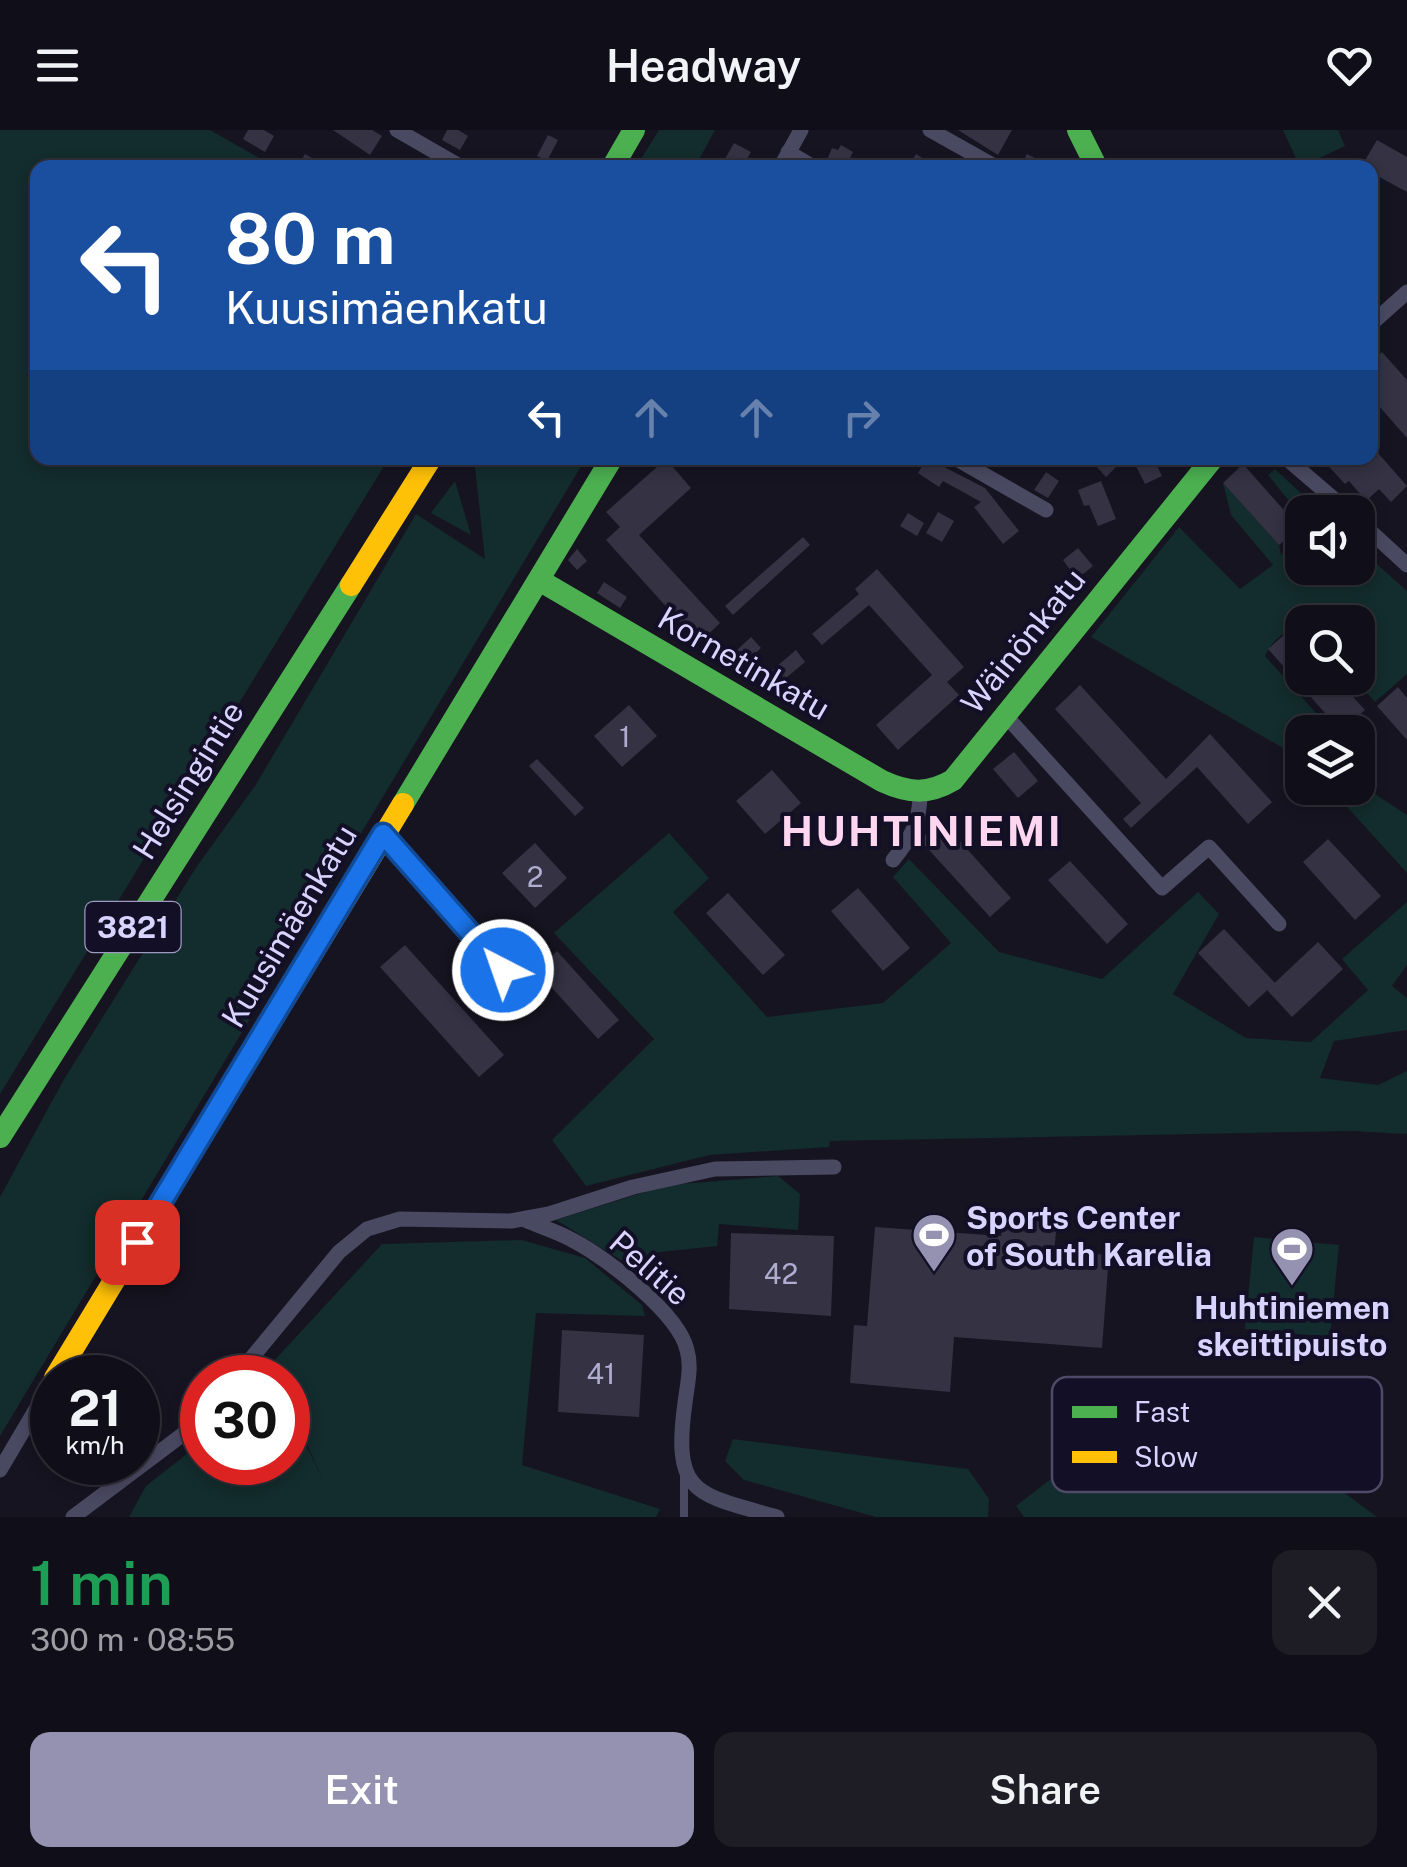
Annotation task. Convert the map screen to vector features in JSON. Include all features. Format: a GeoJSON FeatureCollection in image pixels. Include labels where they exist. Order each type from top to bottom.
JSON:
{"type":"FeatureCollection","features":[{"type":"Feature","properties":{"kind":"street"},"geometry":{"type":"LineString","coordinates":[[397,130],[449,160]]}},
{"type":"Feature","properties":{"kind":"street"},"geometry":{"type":"LineString","coordinates":[[617,160],[634,130]]}},
{"type":"Feature","properties":{"kind":"street"},"geometry":{"type":"LineString","coordinates":[[784,160],[801,130]]}},
{"type":"Feature","properties":{"kind":"street"},"geometry":{"type":"LineString","coordinates":[[930,130],[984,160]]}},
{"type":"Feature","properties":{"kind":"street"},"geometry":{"type":"LineString","coordinates":[[1078,130],[1094,160]]}},
{"type":"Feature","properties":{"kind":"street"},"geometry":{"type":"LineString","coordinates":[[788,152],[802,160]]}},
{"type":"Feature","properties":{"kind":"street"},"geometry":{"type":"LineString","coordinates":[[1378,319],[1407,292]]}},
{"type":"Feature","properties":{"kind":"street","name":"Helsingintie"},"geometry":{"type":"LineString","coordinates":[[0,1137],[427,465]]}},
{"type":"Feature","properties":{"kind":"street","name":"Kuusimäenkatu"},"geometry":{"type":"LineString","coordinates":[[69,1355],[608,465]]}},
{"type":"Feature","properties":{"kind":"street"},"geometry":{"type":"LineString","coordinates":[[978,465],[1046,510]]}},
{"type":"Feature","properties":{"kind":"street","name":"Wäinönkatu"},"geometry":{"type":"LineString","coordinates":[[920,794],[937,791],[953,780],[1207,465]]}},
{"type":"Feature","properties":{"kind":"street"},"geometry":{"type":"LineString","coordinates":[[1294,465],[1329,495]]}},
{"type":"Feature","properties":{"kind":"street"},"geometry":{"type":"LineString","coordinates":[[1375,535],[1407,564]]}},
{"type":"Feature","properties":{"kind":"street","name":"Kornetinkatu"},"geometry":{"type":"LineString","coordinates":[[538,580],[882,781],[920,794]]}},
{"type":"Feature","properties":{"kind":"street"},"geometry":{"type":"LineString","coordinates":[[1005,715],[1162,888],[1209,846],[1280,924]]}},
{"type":"Feature","properties":{"kind":"street"},"geometry":{"type":"LineString","coordinates":[[893,860],[910,838],[920,814],[920,794]]}},
{"type":"Feature","properties":{"kind":"street"},"geometry":{"type":"LineString","coordinates":[[383,834],[503,970]]}},
{"type":"Feature","properties":{"kind":"street","name":"Pelitie"},"geometry":{"type":"LineString","coordinates":[[254,1355],[339,1252],[367,1229],[400,1219],[521,1219],[715,1168],[834,1168]]}},
{"type":"Feature","properties":{"kind":"street","name":"Pelitie"},"geometry":{"type":"LineString","coordinates":[[521,1219],[576,1241],[662,1308],[680,1331],[688,1351],[689,1370],[680,1448],[684,1470]]}},
{"type":"Feature","properties":{"kind":"street","name":"Kuusimäenkatu"},"geometry":{"type":"LineString","coordinates":[[0,1470],[30,1420]]}},
{"type":"Feature","properties":{"kind":"street"},"geometry":{"type":"LineString","coordinates":[[72,1517],[180,1436]]}},
{"type":"Feature","properties":{"kind":"street"},"geometry":{"type":"LineString","coordinates":[[684,1470],[713,1499],[777,1517]]}},
{"type":"Feature","properties":{"kind":"lane"},"geometry":{"type":"LineString","coordinates":[[684,1470],[684,1517]]}},
{"type":"Feature","properties":{"kind":"green space"},"geometry":{"type":"Polygon","coordinates":[[[0,130],[210,130],[263,160],[30,160],[30,465],[385,465],[0,1094],[0,130]]]}},
{"type":"Feature","properties":{"kind":"green space"},"geometry":{"type":"Polygon","coordinates":[[[659,130],[715,130],[699,160],[640,160],[659,130]]]}},
{"type":"Feature","properties":{"kind":"green space"},"geometry":{"type":"Polygon","coordinates":[[[1283,130],[1338,130],[1345,146],[1315,160],[1297,160],[1283,130]]]}},
{"type":"Feature","properties":{"kind":"green space"},"geometry":{"type":"Polygon","coordinates":[[[475,465],[582,465],[49,1355],[30,1355],[30,1386],[0,1436],[0,1197],[63,1081],[197,866],[255,786],[416,514],[485,559],[475,465]]]}},
{"type":"Feature","properties":{"kind":"green space"},"geometry":{"type":"Polygon","coordinates":[[[1275,469],[1303,495],[1285,496],[1268,475],[1275,469]]]}},
{"type":"Feature","properties":{"kind":"green space"},"geometry":{"type":"Polygon","coordinates":[[[455,481],[471,535],[431,513],[455,481]]]}},
{"type":"Feature","properties":{"kind":"green space"},"geometry":{"type":"Polygon","coordinates":[[[1223,483],[1279,545],[1281,555],[1285,551],[1285,585],[1375,585],[1375,562],[1407,591],[1407,674],[1375,702],[1369,695],[1375,695],[1375,605],[1285,605],[1285,633],[1265,656],[1285,678],[1285,695],[1300,695],[1318,715],[1285,715],[1285,749],[1091,637],[1179,527],[1240,589],[1273,565],[1231,515],[1223,483]]]}},
{"type":"Feature","properties":{"kind":"green space"},"geometry":{"type":"Polygon","coordinates":[[[1375,794],[1407,815],[1407,873],[1345,805],[1375,805],[1375,794]]]}},
{"type":"Feature","properties":{"kind":"green space"},"geometry":{"type":"Polygon","coordinates":[[[669,833],[709,878],[673,912],[767,1017],[883,1003],[951,943],[893,877],[909,859],[999,952],[1102,979],[1198,892],[1219,914],[1173,994],[1246,1038],[1311,1042],[1368,990],[1342,959],[1407,902],[1407,965],[1392,986],[1407,998],[1407,1030],[1334,1041],[1320,1078],[1378,1085],[1407,1071],[1407,1134],[1352,1131],[830,1141],[829,1147],[709,1155],[586,1186],[552,1140],[654,1039],[554,933],[669,833]]]}},
{"type":"Feature","properties":{"kind":"green space"},"geometry":{"type":"Polygon","coordinates":[[[778,1176],[800,1194],[798,1230],[719,1224],[717,1246],[660,1252],[629,1265],[556,1220],[667,1185],[778,1176]]]}},
{"type":"Feature","properties":{"kind":"green space","name":"Huhtiniemen skeittipuisto"},"geometry":{"type":"Polygon","coordinates":[[[1254,1237],[1339,1245],[1330,1337],[1245,1329],[1254,1237]]]}},
{"type":"Feature","properties":{"kind":"green space"},"geometry":{"type":"Polygon","coordinates":[[[522,1240],[585,1258],[642,1305],[645,1316],[536,1313],[522,1465],[660,1509],[656,1517],[129,1517],[146,1486],[160,1485],[160,1475],[180,1459],[180,1485],[310,1485],[310,1453],[324,1482],[310,1451],[310,1355],[279,1355],[382,1244],[522,1240]]]}},
{"type":"Feature","properties":{"kind":"green space"},"geometry":{"type":"Polygon","coordinates":[[[733,1439],[968,1469],[989,1499],[988,1517],[876,1517],[744,1480],[725,1461],[733,1439]]]}},
{"type":"Feature","properties":{"kind":"green space"},"geometry":{"type":"Polygon","coordinates":[[[1052,1478],[1052,1492],[1343,1492],[1377,1517],[1024,1517],[1016,1506],[1052,1478]]]}},
{"type":"Feature","properties":{"kind":"building"},"geometry":{"type":"Polygon","coordinates":[[[248,130],[264,130],[274,136],[265,152],[243,139],[248,130]]]}},
{"type":"Feature","properties":{"kind":"building"},"geometry":{"type":"Polygon","coordinates":[[[333,130],[372,130],[382,136],[370,155],[333,130]]]}},
{"type":"Feature","properties":{"kind":"building"},"geometry":{"type":"Polygon","coordinates":[[[447,130],[458,130],[468,136],[460,150],[442,140],[447,130]]]}},
{"type":"Feature","properties":{"kind":"building"},"geometry":{"type":"Polygon","coordinates":[[[958,130],[1012,130],[998,155],[958,130]]]}},
{"type":"Feature","properties":{"kind":"building"},"geometry":{"type":"Polygon","coordinates":[[[548,135],[558,140],[548,160],[537,156],[548,135]]]}},
{"type":"Feature","properties":{"kind":"building"},"geometry":{"type":"Polygon","coordinates":[[[1377,140],[1407,157],[1407,192],[1378,176],[1378,160],[1365,160],[1377,140]]]}},
{"type":"Feature","properties":{"kind":"building"},"geometry":{"type":"Polygon","coordinates":[[[734,143],[751,152],[746,160],[724,160],[734,143]]]}},
{"type":"Feature","properties":{"kind":"building"},"geometry":{"type":"Polygon","coordinates":[[[841,145],[853,152],[849,160],[827,160],[832,148],[838,150],[841,145]]]}},
{"type":"Feature","properties":{"kind":"building"},"geometry":{"type":"Polygon","coordinates":[[[1382,352],[1407,380],[1407,438],[1378,405],[1378,356],[1382,352]]]}},
{"type":"Feature","properties":{"kind":"building"},"geometry":{"type":"Polygon","coordinates":[[[1378,453],[1407,486],[1391,502],[1379,489],[1372,495],[1361,495],[1349,481],[1345,484],[1327,465],[1378,465],[1378,453]]]}},
{"type":"Feature","properties":{"kind":"building"},"geometry":{"type":"Polygon","coordinates":[[[659,465],[671,465],[691,488],[639,535],[720,623],[699,643],[606,540],[620,527],[606,512],[659,465]]]}},
{"type":"Feature","properties":{"kind":"building"},"geometry":{"type":"Polygon","coordinates":[[[923,465],[941,465],[985,488],[1019,531],[1003,544],[974,507],[981,502],[943,481],[939,487],[918,473],[923,465]]]}},
{"type":"Feature","properties":{"kind":"building"},"geometry":{"type":"Polygon","coordinates":[[[1095,465],[1116,467],[1106,477],[1095,465]]]}},
{"type":"Feature","properties":{"kind":"building"},"geometry":{"type":"Polygon","coordinates":[[[1136,465],[1156,465],[1162,476],[1145,484],[1136,465]]]}},
{"type":"Feature","properties":{"kind":"building"},"geometry":{"type":"Polygon","coordinates":[[[1242,465],[1285,511],[1285,540],[1279,545],[1223,483],[1242,465]]]}},
{"type":"Feature","properties":{"kind":"building"},"geometry":{"type":"Polygon","coordinates":[[[1046,472],[1059,481],[1048,498],[1034,490],[1046,472]]]}},
{"type":"Feature","properties":{"kind":"building"},"geometry":{"type":"Polygon","coordinates":[[[1101,481],[1116,519],[1098,526],[1078,490],[1101,481]]]}},
{"type":"Feature","properties":{"kind":"building"},"geometry":{"type":"Polygon","coordinates":[[[938,512],[954,521],[942,542],[926,533],[938,512]]]}},
{"type":"Feature","properties":{"kind":"building"},"geometry":{"type":"Polygon","coordinates":[[[908,513],[924,523],[917,536],[900,526],[908,513]]]}},
{"type":"Feature","properties":{"kind":"building"},"geometry":{"type":"Polygon","coordinates":[[[803,537],[810,545],[733,615],[725,606],[803,537]]]}},
{"type":"Feature","properties":{"kind":"building"},"geometry":{"type":"Polygon","coordinates":[[[1078,548],[1093,566],[1077,579],[1063,560],[1078,548]]]}},
{"type":"Feature","properties":{"kind":"building"},"geometry":{"type":"Polygon","coordinates":[[[577,549],[587,561],[577,570],[568,560],[577,549]]]}},
{"type":"Feature","properties":{"kind":"building"},"geometry":{"type":"Polygon","coordinates":[[[877,569],[964,667],[947,682],[959,695],[898,750],[876,725],[932,675],[869,605],[822,645],[812,634],[859,594],[855,589],[877,569]]]}},
{"type":"Feature","properties":{"kind":"building"},"geometry":{"type":"Polygon","coordinates":[[[604,582],[627,597],[620,608],[597,593],[604,582]]]}},
{"type":"Feature","properties":{"kind":"building"},"geometry":{"type":"Polygon","coordinates":[[[1285,634],[1285,668],[1268,649],[1285,634]]]}},
{"type":"Feature","properties":{"kind":"building"},"geometry":{"type":"Polygon","coordinates":[[[751,637],[761,648],[747,661],[737,650],[751,637]]]}},
{"type":"Feature","properties":{"kind":"building"},"geometry":{"type":"Polygon","coordinates":[[[796,650],[805,662],[773,689],[763,678],[796,650]]]}},
{"type":"Feature","properties":{"kind":"building"},"geometry":{"type":"Polygon","coordinates":[[[1080,685],[1166,779],[1210,734],[1272,802],[1248,824],[1197,767],[1131,828],[1123,819],[1141,803],[1055,709],[1080,685]]]}},
{"type":"Feature","properties":{"kind":"building"},"geometry":{"type":"Polygon","coordinates":[[[1398,687],[1407,698],[1407,740],[1377,706],[1398,687]]]}},
{"type":"Feature","properties":{"kind":"building"},"geometry":{"type":"Polygon","coordinates":[[[1309,695],[1351,695],[1365,710],[1359,715],[1327,715],[1309,695]]]}},
{"type":"Feature","properties":{"kind":"building"},"geometry":{"type":"Polygon","coordinates":[[[629,705],[657,736],[622,767],[594,736],[629,705]]]}},
{"type":"Feature","properties":{"kind":"building"},"geometry":{"type":"Polygon","coordinates":[[[1014,752],[1038,781],[1018,798],[993,769],[1014,752]]]}},
{"type":"Feature","properties":{"kind":"building"},"geometry":{"type":"Polygon","coordinates":[[[537,759],[584,808],[575,816],[529,766],[537,759]]]}},
{"type":"Feature","properties":{"kind":"building"},"geometry":{"type":"Polygon","coordinates":[[[772,770],[801,803],[765,834],[736,801],[772,770]]]}},
{"type":"Feature","properties":{"kind":"building"},"geometry":{"type":"Polygon","coordinates":[[[941,820],[1011,898],[990,917],[920,840],[941,820]]]}},
{"type":"Feature","properties":{"kind":"building"},"geometry":{"type":"Polygon","coordinates":[[[1328,839],[1381,896],[1355,920],[1303,862],[1328,839]]]}},
{"type":"Feature","properties":{"kind":"building"},"geometry":{"type":"Polygon","coordinates":[[[535,843],[567,878],[535,908],[502,873],[535,843]]]}},
{"type":"Feature","properties":{"kind":"building"},"geometry":{"type":"Polygon","coordinates":[[[1070,861],[1128,924],[1107,944],[1048,880],[1070,861]]]}},
{"type":"Feature","properties":{"kind":"building"},"geometry":{"type":"Polygon","coordinates":[[[858,888],[910,948],[883,971],[831,911],[858,888]]]}},
{"type":"Feature","properties":{"kind":"building"},"geometry":{"type":"Polygon","coordinates":[[[728,893],[785,955],[763,975],[706,913],[728,893]]]}},
{"type":"Feature","properties":{"kind":"building"},"geometry":{"type":"Polygon","coordinates":[[[1224,929],[1275,983],[1249,1007],[1198,953],[1224,929]]]}},
{"type":"Feature","properties":{"kind":"building"},"geometry":{"type":"Polygon","coordinates":[[[1318,942],[1343,969],[1292,1017],[1267,990],[1318,942]]]}},
{"type":"Feature","properties":{"kind":"building"},"geometry":{"type":"Polygon","coordinates":[[[405,945],[504,1055],[479,1077],[380,967],[405,945]]]}},
{"type":"Feature","properties":{"kind":"building"},"geometry":{"type":"Polygon","coordinates":[[[557,951],[619,1020],[598,1039],[536,970],[557,951]]]}},
{"type":"Feature","properties":{"kind":"building","name":"Sports Center of South Karelia"},"geometry":{"type":"Polygon","coordinates":[[[1003,1218],[1057,1223],[1054,1251],[1109,1255],[1102,1348],[954,1337],[950,1392],[850,1383],[854,1325],[867,1326],[875,1227],[1001,1236],[1003,1218]]]}},
{"type":"Feature","properties":{"kind":"building"},"geometry":{"type":"Polygon","coordinates":[[[731,1233],[834,1236],[831,1316],[729,1309],[731,1233]]]}},
{"type":"Feature","properties":{"kind":"building"},"geometry":{"type":"Polygon","coordinates":[[[562,1330],[644,1335],[639,1417],[558,1412],[562,1330]]]}},
{"type":"Feature","properties":{"kind":"traffic: fast"},"geometry":{"type":"LineString","coordinates":[[617,160],[634,130]]}},
{"type":"Feature","properties":{"kind":"traffic: fast"},"geometry":{"type":"LineString","coordinates":[[1078,130],[1093,160]]}},
{"type":"Feature","properties":{"kind":"traffic: fast"},"geometry":{"type":"LineString","coordinates":[[403,804],[608,465]]}},
{"type":"Feature","properties":{"kind":"traffic: fast"},"geometry":{"type":"LineString","coordinates":[[539,580],[882,781],[909,790],[926,790],[953,780],[1207,465]]}},
{"type":"Feature","properties":{"kind":"traffic: fast"},"geometry":{"type":"LineString","coordinates":[[0,1137],[351,585]]}},
{"type":"Feature","properties":{"kind":"traffic: slow"},"geometry":{"type":"LineString","coordinates":[[351,585],[427,465]]}},
{"type":"Feature","properties":{"kind":"traffic: slow"},"geometry":{"type":"LineString","coordinates":[[69,1355],[403,804]]}},
{"type":"Feature","properties":{"kind":"place","name":"Sports Center of South Karelia"},"geometry":{"type":"Point","coordinates":[934,1273]}},
{"type":"Feature","properties":{"kind":"place","name":"Huhtiniemen skeittipuisto"},"geometry":{"type":"Point","coordinates":[1292,1287]}},
{"type":"Feature","properties":{"kind":"district","name":"HUHTINIEMI"},"geometry":{"type":"Point","coordinates":[922,830]}},
{"type":"Feature","properties":{"kind":"route"},"geometry":{"type":"LineString","coordinates":[[137,1242],[383,834],[503,970]]}}]}
